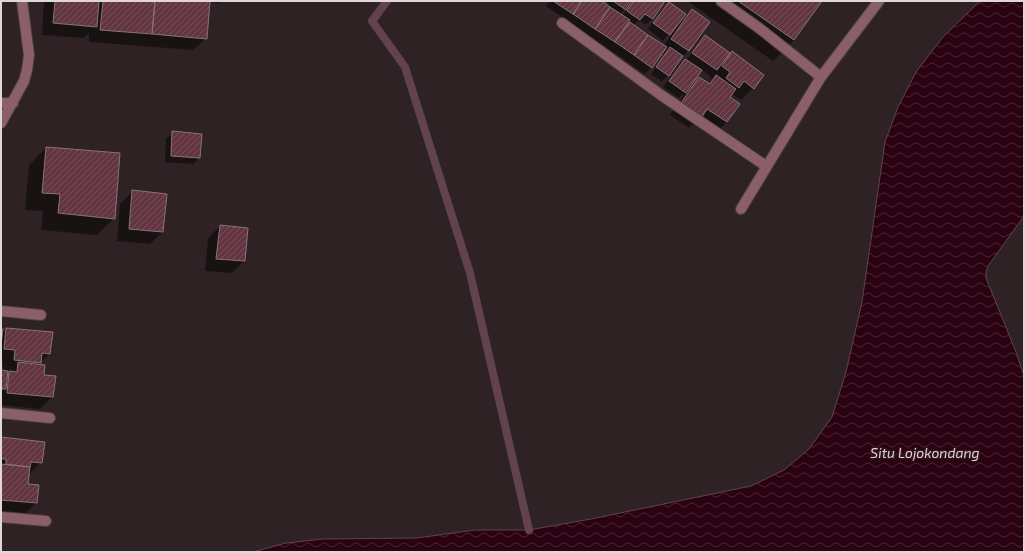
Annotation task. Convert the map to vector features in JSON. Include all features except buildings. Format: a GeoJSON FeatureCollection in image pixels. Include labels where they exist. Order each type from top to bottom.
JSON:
{"type":"FeatureCollection","features":[{"type":"Feature","properties":{"kind":"street"},"geometry":{"type":"LineString","coordinates":[[1,123],[24,80],[27,70],[29,55],[22,1]]}},
{"type":"Feature","properties":{"kind":"street"},"geometry":{"type":"LineString","coordinates":[[721,1],[759,28],[821,77]]}},
{"type":"Feature","properties":{"kind":"street"},"geometry":{"type":"LineString","coordinates":[[741,208],[821,77],[879,1]]}},
{"type":"Feature","properties":{"kind":"street"},"geometry":{"type":"LineString","coordinates":[[562,23],[661,95],[766,166]]}},
{"type":"Feature","properties":{"kind":"street"},"geometry":{"type":"LineString","coordinates":[[1,103],[12,102]]}},
{"type":"Feature","properties":{"kind":"street"},"geometry":{"type":"LineString","coordinates":[[1,311],[42,315]]}},
{"type":"Feature","properties":{"kind":"street"},"geometry":{"type":"LineString","coordinates":[[1,413],[50,418]]}},
{"type":"Feature","properties":{"kind":"street"},"geometry":{"type":"LineString","coordinates":[[1,517],[46,521]]}},
{"type":"Feature","properties":{"kind":"water","name":"Situ Lojokondang"},"geometry":{"type":"Polygon","coordinates":[[[980,1],[1024,1],[1024,216],[988,266],[986,278],[1016,352],[1024,376],[1024,552],[253,552],[286,543],[323,539],[417,538],[475,530],[529,530],[591,519],[751,486],[784,470],[809,449],[832,417],[846,372],[862,302],[885,142],[898,107],[916,72],[943,37],[980,1]]]}},
{"type":"Feature","properties":{"kind":"waterway"},"geometry":{"type":"LineString","coordinates":[[387,1],[372,21],[405,67],[470,273],[529,530]]}}]}
